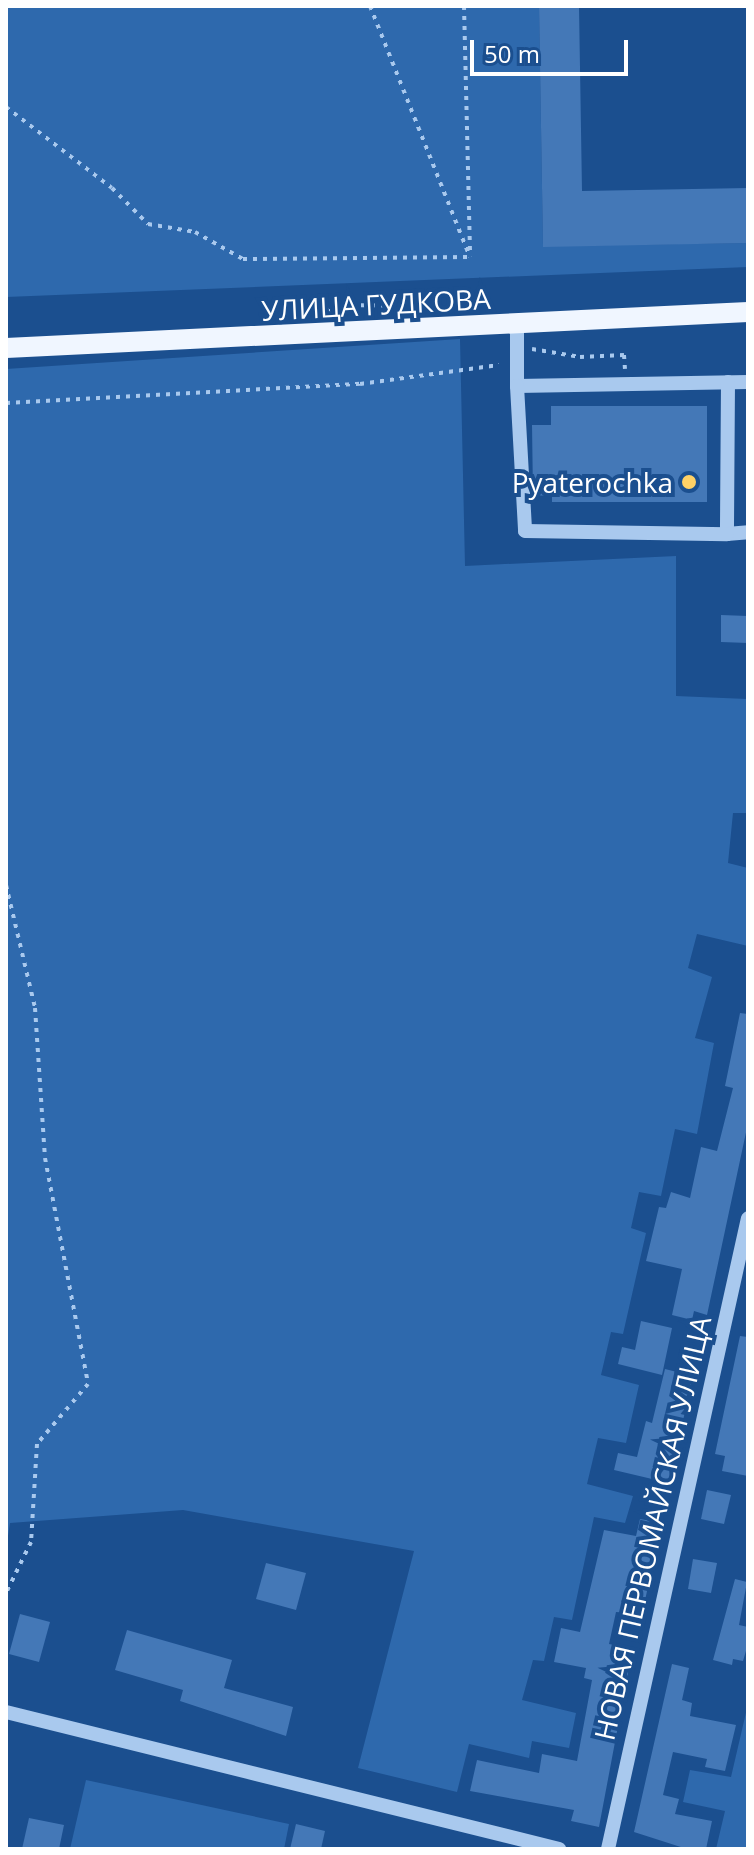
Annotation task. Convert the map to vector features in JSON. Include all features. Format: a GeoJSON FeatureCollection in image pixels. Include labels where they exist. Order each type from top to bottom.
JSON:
{"type":"FeatureCollection","features":[{"type":"Feature","properties":{"kind":"main road","name":"УЛИЦА ГУДКОВА"},"geometry":{"type":"LineString","coordinates":[[6,348],[522,326],[748,312]]}},
{"type":"Feature","properties":{"kind":"street"},"geometry":{"type":"LineString","coordinates":[[522,326],[517,386],[525,531],[748,532]]}},
{"type":"Feature","properties":{"kind":"street"},"geometry":{"type":"LineString","coordinates":[[727,534],[728,382]]}},
{"type":"Feature","properties":{"kind":"street"},"geometry":{"type":"LineString","coordinates":[[517,386],[748,382]]}},
{"type":"Feature","properties":{"kind":"street","name":"НОВАЯ ПЕРВОМАЙСКАЯ УЛИЦА"},"geometry":{"type":"LineString","coordinates":[[608,1849],[748,1218]]}},
{"type":"Feature","properties":{"kind":"street"},"geometry":{"type":"LineString","coordinates":[[6,1712],[559,1849]]}},
{"type":"Feature","properties":{"kind":"path"},"geometry":{"type":"LineString","coordinates":[[370,6],[470,257]]}},
{"type":"Feature","properties":{"kind":"path"},"geometry":{"type":"LineString","coordinates":[[464,6],[470,257]]}},
{"type":"Feature","properties":{"kind":"path"},"geometry":{"type":"LineString","coordinates":[[6,107],[112,188],[148,224],[195,232],[243,259],[470,257]]}},
{"type":"Feature","properties":{"kind":"path"},"geometry":{"type":"LineString","coordinates":[[522,326],[528,348],[580,357],[624,355],[625,384]]}},
{"type":"Feature","properties":{"kind":"path"},"geometry":{"type":"LineString","coordinates":[[6,403],[360,384],[517,364]]}},
{"type":"Feature","properties":{"kind":"path"},"geometry":{"type":"LineString","coordinates":[[6,885],[35,1008],[45,1158],[88,1384],[37,1444],[31,1542],[6,1593]]}},
{"type":"Feature","properties":{"kind":"shaded area"},"geometry":{"type":"Polygon","coordinates":[[[6,6],[539,6],[543,246],[748,243],[748,267],[6,297],[6,6]]]}},
{"type":"Feature","properties":{"kind":"shaded area"},"geometry":{"type":"Polygon","coordinates":[[[460,339],[465,566],[676,556],[676,696],[747,699],[748,813],[733,813],[728,863],[748,868],[748,946],[697,934],[688,968],[712,977],[695,1038],[714,1043],[697,1134],[675,1129],[661,1196],[639,1192],[631,1228],[646,1233],[623,1334],[611,1332],[601,1375],[639,1385],[626,1443],[598,1438],[587,1484],[633,1496],[625,1523],[594,1517],[572,1620],[554,1617],[544,1661],[533,1660],[522,1700],[576,1713],[569,1748],[532,1741],[529,1758],[469,1744],[457,1792],[358,1768],[414,1551],[183,1510],[10,1523],[6,1549],[6,369],[460,339]]]}},
{"type":"Feature","properties":{"kind":"shaded area"},"geometry":{"type":"Polygon","coordinates":[[[748,1704],[748,1849],[716,1849],[725,1811],[683,1802],[690,1770],[731,1777],[748,1704]]]}},
{"type":"Feature","properties":{"kind":"shaded area"},"geometry":{"type":"Polygon","coordinates":[[[86,1780],[289,1824],[284,1849],[70,1849],[86,1780]]]}},
{"type":"Feature","properties":{"kind":"building"},"geometry":{"type":"Polygon","coordinates":[[[539,6],[579,6],[582,191],[748,188],[748,243],[543,247],[539,6]]]}},
{"type":"Feature","properties":{"kind":"building"},"geometry":{"type":"Polygon","coordinates":[[[551,406],[707,406],[707,502],[552,502],[552,495],[533,496],[532,425],[551,425],[551,406]]]}},
{"type":"Feature","properties":{"kind":"building"},"geometry":{"type":"Polygon","coordinates":[[[721,615],[748,616],[748,643],[721,642],[721,615]]]}},
{"type":"Feature","properties":{"kind":"building"},"geometry":{"type":"Polygon","coordinates":[[[740,1013],[748,1014],[748,1123],[707,1315],[694,1311],[692,1320],[672,1315],[682,1269],[646,1261],[659,1207],[666,1208],[671,1192],[690,1198],[701,1147],[717,1151],[733,1088],[725,1086],[740,1013]]]}},
{"type":"Feature","properties":{"kind":"building"},"geometry":{"type":"Polygon","coordinates":[[[641,1321],[672,1328],[662,1375],[618,1364],[622,1347],[635,1350],[641,1321]]]}},
{"type":"Feature","properties":{"kind":"building"},"geometry":{"type":"Polygon","coordinates":[[[740,1336],[748,1337],[748,1476],[722,1471],[725,1456],[715,1454],[740,1336]]]}},
{"type":"Feature","properties":{"kind":"building"},"geometry":{"type":"Polygon","coordinates":[[[665,1369],[693,1376],[669,1483],[614,1470],[618,1453],[637,1457],[646,1421],[652,1423],[665,1369]]]}},
{"type":"Feature","properties":{"kind":"building"},"geometry":{"type":"Polygon","coordinates":[[[707,1490],[731,1495],[724,1524],[701,1519],[707,1490]]]}},
{"type":"Feature","properties":{"kind":"building"},"geometry":{"type":"Polygon","coordinates":[[[640,1519],[662,1523],[642,1614],[616,1612],[609,1644],[630,1648],[631,1657],[599,1827],[571,1821],[574,1810],[470,1791],[477,1760],[539,1773],[542,1754],[577,1761],[592,1680],[584,1678],[586,1668],[554,1662],[561,1628],[580,1632],[604,1530],[636,1536],[640,1519]]]}},
{"type":"Feature","properties":{"kind":"building"},"geometry":{"type":"Polygon","coordinates":[[[693,1559],[717,1563],[711,1593],[688,1589],[693,1559]]]}},
{"type":"Feature","properties":{"kind":"building"},"geometry":{"type":"Polygon","coordinates":[[[266,1563],[306,1573],[296,1610],[256,1599],[266,1563]]]}},
{"type":"Feature","properties":{"kind":"building"},"geometry":{"type":"Polygon","coordinates":[[[735,1579],[747,1582],[739,1625],[748,1627],[748,1644],[743,1661],[733,1659],[732,1665],[713,1660],[735,1579]]]}},
{"type":"Feature","properties":{"kind":"building"},"geometry":{"type":"Polygon","coordinates":[[[20,1614],[50,1622],[39,1662],[9,1654],[20,1614]]]}},
{"type":"Feature","properties":{"kind":"building"},"geometry":{"type":"Polygon","coordinates":[[[127,1630],[232,1660],[224,1688],[293,1707],[286,1736],[180,1701],[183,1690],[115,1670],[127,1630]]]}},
{"type":"Feature","properties":{"kind":"building"},"geometry":{"type":"Polygon","coordinates":[[[672,1664],[689,1668],[682,1700],[692,1703],[690,1716],[736,1725],[725,1771],[705,1767],[707,1759],[673,1752],[663,1795],[679,1799],[675,1814],[712,1821],[706,1849],[687,1849],[634,1832],[672,1664]]]}},
{"type":"Feature","properties":{"kind":"building"},"geometry":{"type":"Polygon","coordinates":[[[29,1818],[64,1825],[59,1849],[22,1849],[29,1818]]]}},
{"type":"Feature","properties":{"kind":"building"},"geometry":{"type":"Polygon","coordinates":[[[296,1824],[325,1831],[321,1849],[290,1849],[296,1824]]]}},
{"type":"Feature","properties":{"kind":"place","name":"Pyaterochka"},"geometry":{"type":"Point","coordinates":[689,482]}}]}
